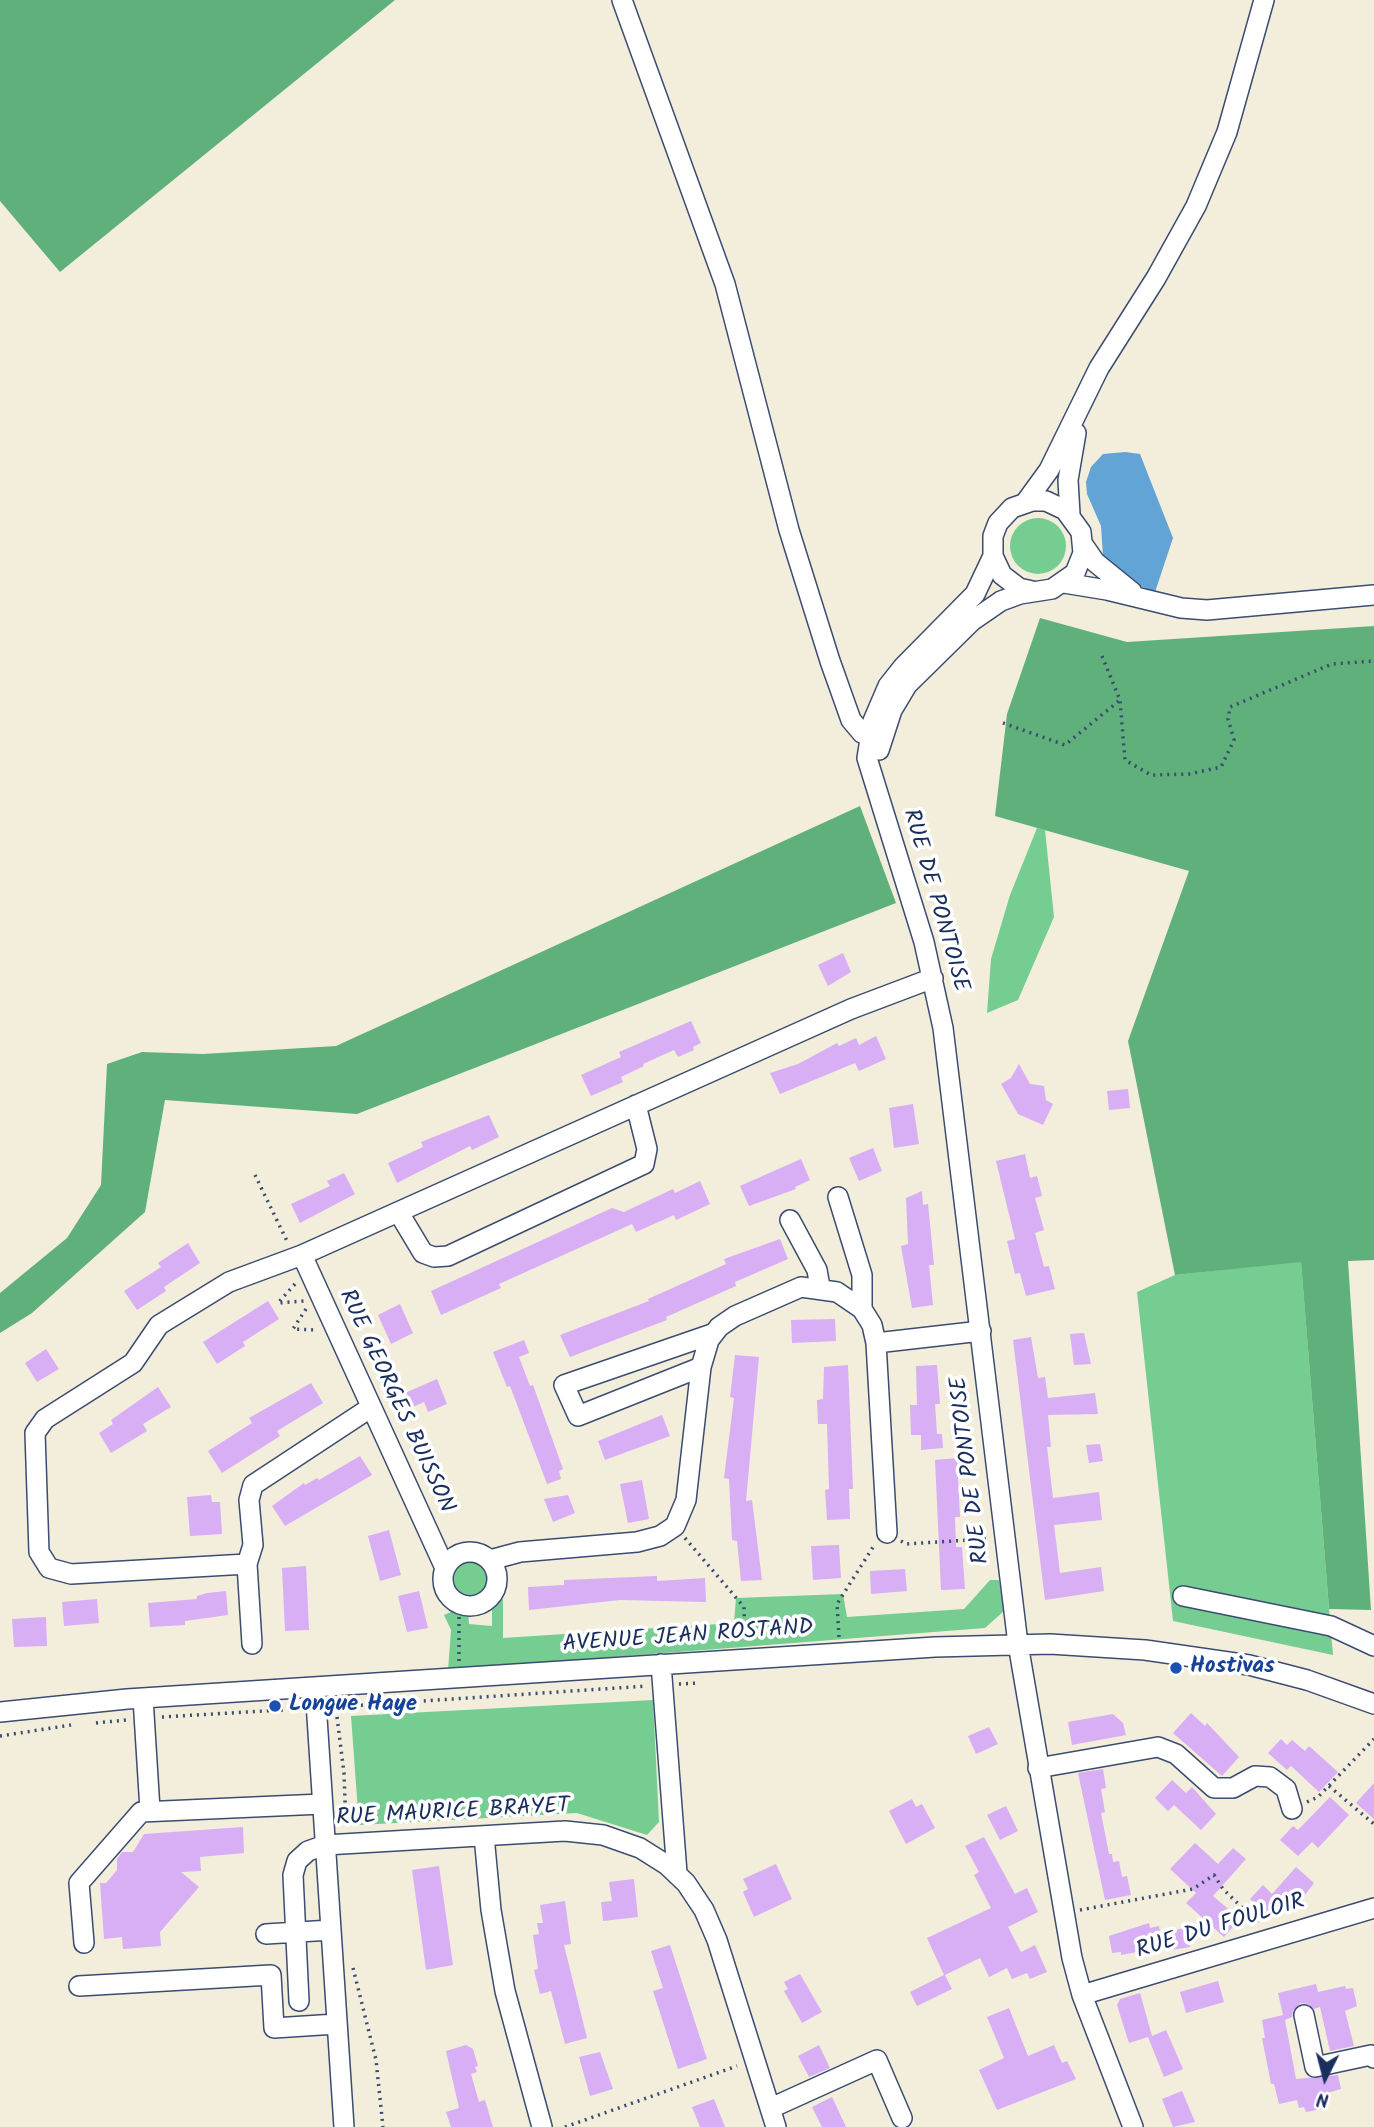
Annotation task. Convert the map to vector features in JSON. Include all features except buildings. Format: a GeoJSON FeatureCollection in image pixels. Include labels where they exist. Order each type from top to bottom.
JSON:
{"type":"FeatureCollection","features":[{"type":"Feature","properties":{"kind":"street"},"geometry":{"type":"LineString","coordinates":[[622,0],[722,275],[789,530],[830,662],[851,720],[875,739]]}},
{"type":"Feature","properties":{"kind":"street"},"geometry":{"type":"LineString","coordinates":[[1025,503],[1049,470],[1099,368],[1179,239],[1214,166],[1233,113],[1264,0]]}},
{"type":"Feature","properties":{"kind":"street"},"geometry":{"type":"LineString","coordinates":[[875,739],[915,677],[991,607],[1011,596],[1045,591],[1064,583],[1079,567],[1084,546],[1081,532],[1070,514],[1068,480],[1080,411]]}},
{"type":"Feature","properties":{"kind":"street"},"geometry":{"type":"LineString","coordinates":[[875,739],[882,698],[895,676],[968,603],[985,578],[993,556],[993,536],[998,523],[1012,508],[1025,503],[1046,501],[1070,514]]}},
{"type":"Feature","properties":{"kind":"street"},"geometry":{"type":"LineString","coordinates":[[1084,546],[1104,571],[1138,597]]}},
{"type":"Feature","properties":{"kind":"street"},"geometry":{"type":"LineString","coordinates":[[993,556],[1007,580],[1032,592]]}},
{"type":"Feature","properties":{"kind":"street"},"geometry":{"type":"LineString","coordinates":[[1064,583],[1181,608],[1207,610],[1374,596]]}},
{"type":"Feature","properties":{"kind":"street","name":"RUE DE PONTOISE"},"geometry":{"type":"LineString","coordinates":[[875,739],[879,804],[933,978],[949,1070],[1018,1644],[1064,1913],[1082,1995],[1133,2127]]}},
{"type":"Feature","properties":{"kind":"street"},"geometry":{"type":"LineString","coordinates":[[247,1564],[71,1574],[49,1568],[39,1552],[35,1433],[45,1419],[133,1363],[159,1325],[229,1282],[303,1262],[399,1213],[636,1105],[863,1004],[933,978]]}},
{"type":"Feature","properties":{"kind":"street"},"geometry":{"type":"LineString","coordinates":[[399,1213],[423,1253],[434,1257],[448,1256],[644,1164],[647,1149],[636,1105]]}},
{"type":"Feature","properties":{"kind":"street"},"geometry":{"type":"LineString","coordinates":[[838,1197],[862,1275],[862,1309]]}},
{"type":"Feature","properties":{"kind":"street"},"geometry":{"type":"LineString","coordinates":[[790,1220],[817,1270],[820,1287]]}},
{"type":"Feature","properties":{"kind":"street","name":"RUE GEORGES BUISSON"},"geometry":{"type":"LineString","coordinates":[[303,1262],[445,1568],[445,1588],[459,1603]]}},
{"type":"Feature","properties":{"kind":"street"},"geometry":{"type":"LineString","coordinates":[[701,1367],[578,1416],[564,1385],[712,1334],[735,1316],[793,1288],[820,1287],[837,1292],[862,1309],[872,1325],[876,1343],[887,1533]]}},
{"type":"Feature","properties":{"kind":"street"},"geometry":{"type":"LineString","coordinates":[[876,1343],[981,1331]]}},
{"type":"Feature","properties":{"kind":"street"},"geometry":{"type":"LineString","coordinates":[[490,1560],[520,1552],[637,1542],[660,1536],[675,1526],[687,1500],[701,1367],[712,1334]]}},
{"type":"Feature","properties":{"kind":"street"},"geometry":{"type":"LineString","coordinates":[[253,1644],[247,1564],[253,1545],[249,1500],[253,1485],[370,1408]]}},
{"type":"Feature","properties":{"kind":"street"},"geometry":{"type":"LineString","coordinates":[[445,1568],[455,1556],[466,1552],[481,1554],[490,1560],[498,1578],[491,1597],[478,1605],[459,1603]]}},
{"type":"Feature","properties":{"kind":"street"},"geometry":{"type":"LineString","coordinates":[[1183,1596],[1331,1626],[1374,1646]]}},
{"type":"Feature","properties":{"kind":"street","name":"AVENUE JEAN ROSTAND"},"geometry":{"type":"LineString","coordinates":[[0,1712],[144,1698],[746,1658],[1018,1644],[1114,1647],[1229,1662],[1307,1680],[1374,1704]]}},
{"type":"Feature","properties":{"kind":"street"},"geometry":{"type":"LineString","coordinates":[[661,1664],[677,1873]]}},
{"type":"Feature","properties":{"kind":"street","name":"RUE MAURICE BRAYET"},"geometry":{"type":"LineString","coordinates":[[315,1687],[344,2127]]}},
{"type":"Feature","properties":{"kind":"street"},"geometry":{"type":"LineString","coordinates":[[144,1698],[150,1810]]}},
{"type":"Feature","properties":{"kind":"street"},"geometry":{"type":"LineString","coordinates":[[1038,1768],[1158,1746],[1176,1754],[1214,1788],[1226,1790],[1249,1777],[1262,1776],[1276,1780],[1286,1789],[1292,1809]]}},
{"type":"Feature","properties":{"kind":"street"},"geometry":{"type":"LineString","coordinates":[[84,1943],[79,1883],[141,1812],[322,1804]]}},
{"type":"Feature","properties":{"kind":"street","name":"RUE MAURICE BRAYET"},"geometry":{"type":"LineString","coordinates":[[325,1845],[591,1833],[640,1848],[677,1873],[696,1896],[711,1924],[776,2127]]}},
{"type":"Feature","properties":{"kind":"street"},"geometry":{"type":"LineString","coordinates":[[484,1836],[491,1910],[505,1991],[542,2127]]}},
{"type":"Feature","properties":{"kind":"street"},"geometry":{"type":"LineString","coordinates":[[299,2001],[293,1868],[301,1855],[325,1845]]}},
{"type":"Feature","properties":{"kind":"street","name":"RUE DU FOULOIR"},"geometry":{"type":"LineString","coordinates":[[1082,1995],[1374,1908]]}},
{"type":"Feature","properties":{"kind":"street"},"geometry":{"type":"LineString","coordinates":[[266,1934],[331,1930]]}},
{"type":"Feature","properties":{"kind":"street"},"geometry":{"type":"LineString","coordinates":[[79,1986],[271,1975],[274,2028],[336,2024]]}},
{"type":"Feature","properties":{"kind":"street"},"geometry":{"type":"LineString","coordinates":[[1304,2015],[1315,2067],[1371,2055],[1374,2058]]}},
{"type":"Feature","properties":{"kind":"street"},"geometry":{"type":"LineString","coordinates":[[771,2108],[877,2060],[902,2118]]}},
{"type":"Feature","properties":{"kind":"path"},"geometry":{"type":"LineString","coordinates":[[1102,656],[1119,700],[1125,760],[1151,775],[1189,774],[1221,767],[1234,740],[1228,719],[1230,707],[1332,664],[1374,661]]}},
{"type":"Feature","properties":{"kind":"path"},"geometry":{"type":"LineString","coordinates":[[1003,723],[1065,745],[1119,700]]}},
{"type":"Feature","properties":{"kind":"path"},"geometry":{"type":"LineString","coordinates":[[255,1175],[303,1262],[299,1280],[278,1303],[312,1300],[293,1329],[335,1331]]}},
{"type":"Feature","properties":{"kind":"path"},"geometry":{"type":"LineString","coordinates":[[675,1526],[744,1607],[746,1658]]}},
{"type":"Feature","properties":{"kind":"path"},"geometry":{"type":"LineString","coordinates":[[840,1653],[837,1604],[871,1547],[887,1533],[906,1544],[1005,1538]]}},
{"type":"Feature","properties":{"kind":"path"},"geometry":{"type":"LineString","coordinates":[[459,1603],[461,1699]]}},
{"type":"Feature","properties":{"kind":"path"},"geometry":{"type":"LineString","coordinates":[[94,1723],[703,1682]]}},
{"type":"Feature","properties":{"kind":"path"},"geometry":{"type":"LineString","coordinates":[[336,1707],[344,1773],[346,1844]]}},
{"type":"Feature","properties":{"kind":"path"},"geometry":{"type":"LineString","coordinates":[[0,1735],[74,1725]]}},
{"type":"Feature","properties":{"kind":"path"},"geometry":{"type":"LineString","coordinates":[[1292,1809],[1318,1797],[1374,1739]]}},
{"type":"Feature","properties":{"kind":"path"},"geometry":{"type":"LineString","coordinates":[[1329,1786],[1374,1824]]}},
{"type":"Feature","properties":{"kind":"path"},"geometry":{"type":"LineString","coordinates":[[1064,1913],[1193,1889],[1214,1875],[1223,1889],[1274,1938]]}},
{"type":"Feature","properties":{"kind":"path"},"geometry":{"type":"LineString","coordinates":[[352,1962],[376,2060],[383,2127]]}},
{"type":"Feature","properties":{"kind":"path"},"geometry":{"type":"LineString","coordinates":[[565,2127],[646,2096],[756,2060]]}},
{"type":"Feature","properties":{"kind":"green space"},"geometry":{"type":"Polygon","coordinates":[[[0,0],[395,0],[60,272],[0,201],[0,0]]]}},
{"type":"Feature","properties":{"kind":"green space"},"geometry":{"type":"Polygon","coordinates":[[[1038,518],[1049,520],[1058,526],[1064,535],[1064,557],[1058,566],[1049,572],[1038,574],[1027,572],[1018,566],[1012,557],[1010,546],[1012,535],[1018,526],[1027,520],[1038,518]]]}},
{"type":"Feature","properties":{"kind":"green space"},"geometry":{"type":"Polygon","coordinates":[[[1040,618],[1127,642],[1374,626],[1374,1260],[1348,1261],[1371,1610],[1329,1609],[1301,1262],[1175,1275],[1128,1041],[1189,871],[995,816],[1007,714],[1040,618]]]}},
{"type":"Feature","properties":{"kind":"green space"},"geometry":{"type":"Polygon","coordinates":[[[860,806],[896,903],[357,1114],[165,1100],[145,1212],[32,1313],[0,1333],[0,1293],[67,1238],[101,1185],[107,1064],[142,1052],[203,1054],[336,1046],[860,806]]]}},
{"type":"Feature","properties":{"kind":"green space"},"geometry":{"type":"Polygon","coordinates":[[[1037,828],[1045,830],[1054,917],[1018,1000],[987,1013],[991,959],[1010,895],[1037,828]]]}},
{"type":"Feature","properties":{"kind":"green space"},"geometry":{"type":"Polygon","coordinates":[[[1301,1261],[1333,1655],[1173,1621],[1137,1292],[1175,1275],[1301,1261]]]}},
{"type":"Feature","properties":{"kind":"green space"},"geometry":{"type":"Polygon","coordinates":[[[472,1561],[485,1566],[490,1579],[485,1592],[472,1597],[459,1592],[454,1579],[459,1566],[472,1561]]]}},
{"type":"Feature","properties":{"kind":"green space"},"geometry":{"type":"Polygon","coordinates":[[[990,1580],[999,1580],[1004,1611],[985,1628],[448,1670],[451,1630],[444,1615],[453,1611],[468,1612],[469,1624],[492,1626],[492,1606],[503,1599],[503,1638],[734,1623],[736,1598],[843,1594],[847,1617],[964,1609],[990,1580]]]}},
{"type":"Feature","properties":{"kind":"green space"},"geometry":{"type":"Polygon","coordinates":[[[653,1700],[659,1822],[647,1835],[577,1813],[359,1825],[351,1716],[653,1700]]]}},
{"type":"Feature","properties":{"kind":"water"},"geometry":{"type":"Polygon","coordinates":[[[1103,454],[1140,454],[1173,538],[1155,592],[1131,582],[1103,556],[1101,526],[1087,494],[1086,482],[1091,467],[1103,454]]]}},
{"type":"Feature","properties":{"kind":"place","name":"Hostivas"},"geometry":{"type":"Point","coordinates":[1176,1668]}},
{"type":"Feature","properties":{"kind":"place","name":"Longue Haye"},"geometry":{"type":"Point","coordinates":[275,1706]}}]}
